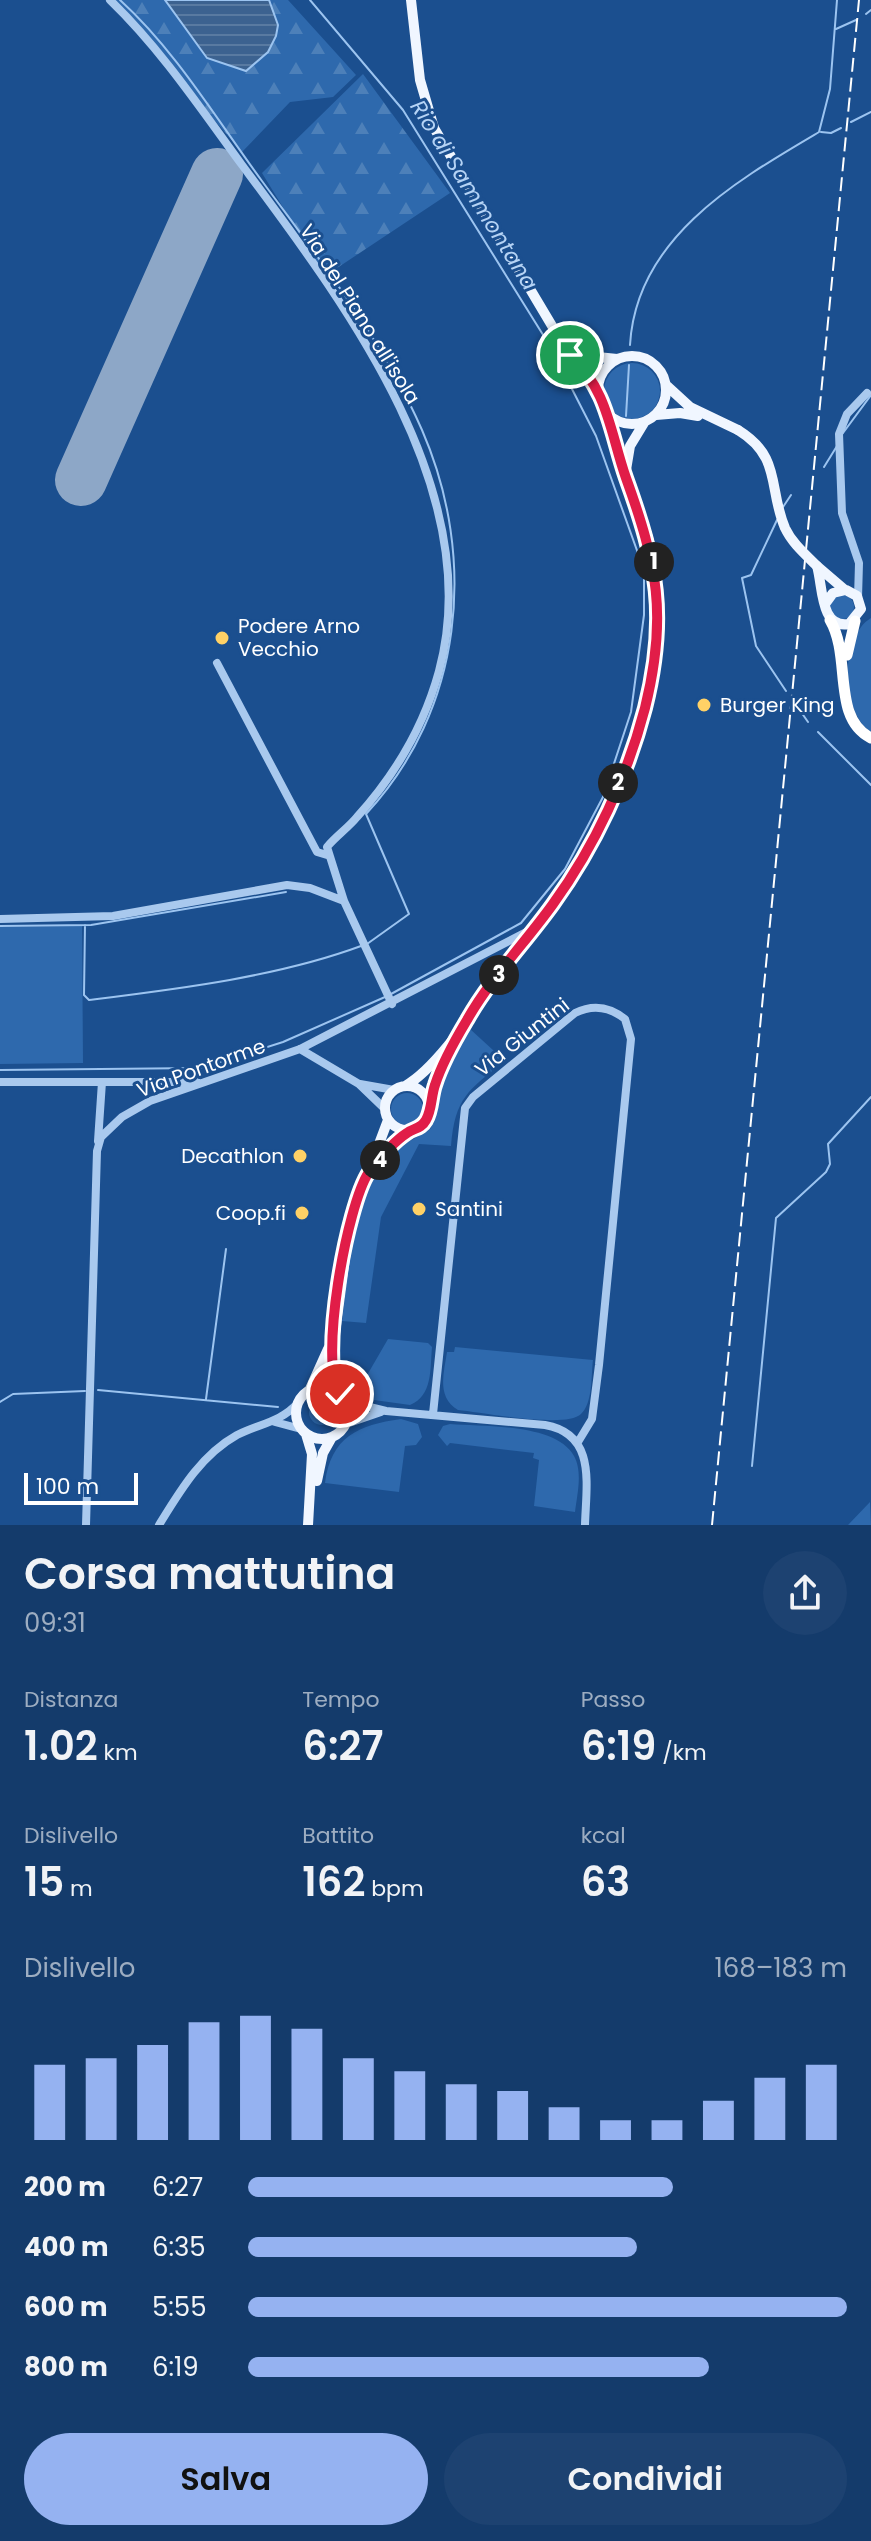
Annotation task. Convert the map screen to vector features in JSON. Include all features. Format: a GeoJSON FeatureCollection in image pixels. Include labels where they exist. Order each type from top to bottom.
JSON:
{"type":"FeatureCollection","features":[{"type":"Feature","properties":{"kind":"highway"},"geometry":{"type":"LineString","coordinates":[[830,620],[842,645],[849,716],[859,730],[871,738]]}},
{"type":"Feature","properties":{"kind":"highway"},"geometry":{"type":"LineString","coordinates":[[845,676],[856,620]]}},
{"type":"Feature","properties":{"kind":"main road"},"geometry":{"type":"LineString","coordinates":[[308,1525],[323,1453],[332,1437],[346,1424],[343,1398],[332,1377],[332,1336],[350,1221],[394,1090],[425,1071],[569,881],[598,830],[644,709],[657,641],[657,584],[649,540],[625,476],[611,418],[603,408],[598,389],[563,343],[434,128],[420,80],[411,0]]}},
{"type":"Feature","properties":{"kind":"main road"},"geometry":{"type":"LineString","coordinates":[[563,343],[588,356],[619,359],[636,356],[652,362],[666,385],[690,407],[752,440],[768,459],[784,525],[794,542],[845,590],[871,602]]}},
{"type":"Feature","properties":{"kind":"main road"},"geometry":{"type":"LineString","coordinates":[[598,389],[603,373],[619,359]]}},
{"type":"Feature","properties":{"kind":"main road"},"geometry":{"type":"LineString","coordinates":[[625,476],[630,446],[644,423],[656,415],[666,397],[666,385]]}},
{"type":"Feature","properties":{"kind":"main road"},"geometry":{"type":"LineString","coordinates":[[656,415],[680,413],[712,419]]}},
{"type":"Feature","properties":{"kind":"main road"},"geometry":{"type":"LineString","coordinates":[[611,418],[628,425],[644,423]]}},
{"type":"Feature","properties":{"kind":"main road"},"geometry":{"type":"LineString","coordinates":[[817,566],[830,620],[840,625],[871,613]]}},
{"type":"Feature","properties":{"kind":"main road"},"geometry":{"type":"LineString","coordinates":[[825,604],[831,594],[845,590]]}},
{"type":"Feature","properties":{"kind":"main road"},"geometry":{"type":"LineString","coordinates":[[856,620],[861,609],[858,598]]}},
{"type":"Feature","properties":{"kind":"main road"},"geometry":{"type":"LineString","coordinates":[[368,1173],[409,1131],[422,1126],[436,1082],[467,1019]]}},
{"type":"Feature","properties":{"kind":"main road"},"geometry":{"type":"LineString","coordinates":[[405,1086],[423,1093],[430,1106]]}},
{"type":"Feature","properties":{"kind":"main road"},"geometry":{"type":"LineString","coordinates":[[386,1115],[395,1127],[409,1131]]}},
{"type":"Feature","properties":{"kind":"main road"},"geometry":{"type":"LineString","coordinates":[[310,1510],[312,1454],[296,1416],[298,1403],[321,1369],[332,1336]]}},
{"type":"Feature","properties":{"kind":"main road"},"geometry":{"type":"LineString","coordinates":[[309,1390],[325,1387],[343,1398]]}},
{"type":"Feature","properties":{"kind":"main road"},"geometry":{"type":"LineString","coordinates":[[304,1432],[319,1439],[332,1437]]}},
{"type":"Feature","properties":{"kind":"street","name":"Via del Piano all'isola"},"geometry":{"type":"LineString","coordinates":[[110,0],[199,107],[333,294],[400,405],[439,516],[446,571],[446,632],[429,702],[394,772],[355,820],[331,842],[327,855]]}},
{"type":"Feature","properties":{"kind":"street"},"geometry":{"type":"LineString","coordinates":[[858,598],[860,573],[857,554],[842,513],[839,434],[847,414],[867,393]]}},
{"type":"Feature","properties":{"kind":"street"},"geometry":{"type":"LineString","coordinates":[[845,590],[860,573]]}},
{"type":"Feature","properties":{"kind":"street"},"geometry":{"type":"LineString","coordinates":[[217,663],[317,852],[327,855],[344,901],[390,998]]}},
{"type":"Feature","properties":{"kind":"street"},"geometry":{"type":"LineString","coordinates":[[0,919],[113,916],[287,885],[310,888],[344,901]]}},
{"type":"Feature","properties":{"kind":"street","name":"Via Pontorme"},"geometry":{"type":"LineString","coordinates":[[97,1151],[101,1137],[122,1117],[150,1101],[300,1049],[390,998],[535,927]]}},
{"type":"Feature","properties":{"kind":"street","name":"Via Giuntini"},"geometry":{"type":"LineString","coordinates":[[433,1414],[465,1108],[480,1091],[575,1013],[587,1008],[606,1008],[625,1019],[631,1039],[592,1419],[578,1442]]}},
{"type":"Feature","properties":{"kind":"street"},"geometry":{"type":"LineString","coordinates":[[300,1049],[359,1084],[386,1115]]}},
{"type":"Feature","properties":{"kind":"street"},"geometry":{"type":"LineString","coordinates":[[0,1082],[206,1082]]}},
{"type":"Feature","properties":{"kind":"street"},"geometry":{"type":"LineString","coordinates":[[86,1525],[97,1151],[102,1082]]}},
{"type":"Feature","properties":{"kind":"street"},"geometry":{"type":"LineString","coordinates":[[359,1084],[394,1090]]}},
{"type":"Feature","properties":{"kind":"street"},"geometry":{"type":"LineString","coordinates":[[343,1398],[386,1411],[556,1427],[578,1442],[586,1462],[585,1525]]}},
{"type":"Feature","properties":{"kind":"street"},"geometry":{"type":"LineString","coordinates":[[159,1525],[192,1475],[211,1454],[236,1436],[274,1421],[298,1403]]}},
{"type":"Feature","properties":{"kind":"street"},"geometry":{"type":"LineString","coordinates":[[346,1424],[386,1411]]}},
{"type":"Feature","properties":{"kind":"street"},"geometry":{"type":"LineString","coordinates":[[274,1421],[304,1432]]}},
{"type":"Feature","properties":{"kind":"green space"},"geometry":{"type":"Polygon","coordinates":[[[110,0],[288,0],[356,75],[333,97],[290,102],[242,152],[110,0]]]}},
{"type":"Feature","properties":{"kind":"green space"},"geometry":{"type":"Polygon","coordinates":[[[363,74],[450,193],[325,276],[262,173],[363,74]]]}},
{"type":"Feature","properties":{"kind":"green space"},"geometry":{"type":"Polygon","coordinates":[[[632,363],[652,371],[660,391],[652,411],[632,419],[612,411],[604,391],[612,371],[632,363]]]}},
{"type":"Feature","properties":{"kind":"green space"},"geometry":{"type":"Polygon","coordinates":[[[842,595],[850,599],[854,607],[850,615],[842,619],[834,615],[830,607],[834,599],[842,595]]]}},
{"type":"Feature","properties":{"kind":"green space"},"geometry":{"type":"Polygon","coordinates":[[[871,618],[871,732],[854,709],[848,675],[853,641],[871,618]]]}},
{"type":"Feature","properties":{"kind":"green space"},"geometry":{"type":"Polygon","coordinates":[[[82,926],[83,1063],[0,1064],[0,927],[82,926]]]}},
{"type":"Feature","properties":{"kind":"green space"},"geometry":{"type":"Polygon","coordinates":[[[470,1029],[505,1061],[466,1096],[456,1117],[451,1146],[419,1144],[381,1217],[366,1323],[342,1321],[354,1230],[368,1188],[395,1151],[431,1128],[441,1081],[470,1029]]]}},
{"type":"Feature","properties":{"kind":"green space"},"geometry":{"type":"Polygon","coordinates":[[[407,1093],[418,1098],[423,1109],[418,1120],[407,1125],[396,1120],[391,1109],[396,1098],[407,1093]]]}},
{"type":"Feature","properties":{"kind":"green space"},"geometry":{"type":"Polygon","coordinates":[[[388,1339],[428,1343],[432,1347],[427,1388],[410,1405],[360,1398],[339,1376],[339,1372],[366,1377],[388,1339]]]}},
{"type":"Feature","properties":{"kind":"green space"},"geometry":{"type":"Polygon","coordinates":[[[455,1347],[593,1360],[588,1403],[581,1414],[559,1420],[458,1410],[451,1405],[443,1384],[447,1352],[454,1352],[455,1347]]]}},
{"type":"Feature","properties":{"kind":"green space"},"geometry":{"type":"Polygon","coordinates":[[[322,1399],[331,1403],[335,1412],[331,1421],[322,1425],[313,1421],[309,1412],[313,1403],[322,1399]]]}},
{"type":"Feature","properties":{"kind":"green space"},"geometry":{"type":"Polygon","coordinates":[[[401,1419],[418,1424],[422,1437],[416,1445],[405,1446],[399,1492],[325,1483],[333,1454],[349,1436],[372,1425],[401,1419]]]}},
{"type":"Feature","properties":{"kind":"green space"},"geometry":{"type":"Polygon","coordinates":[[[450,1424],[536,1432],[565,1445],[577,1462],[579,1484],[575,1512],[534,1506],[539,1460],[533,1458],[534,1453],[450,1443],[447,1446],[438,1435],[443,1426],[450,1424]]]}},
{"type":"Feature","properties":{"kind":"green space"},"geometry":{"type":"Polygon","coordinates":[[[870,1502],[871,1525],[848,1525],[870,1502]]]}},
{"type":"Feature","properties":{"kind":"shaded area"},"geometry":{"type":"Polygon","coordinates":[[[165,0],[269,0],[278,25],[276,36],[268,52],[246,71],[207,58],[165,0]]]}},
{"type":"Feature","properties":{"kind":"waterway"},"geometry":{"type":"LineString","coordinates":[[120,0],[178,64],[349,301],[406,396],[440,479],[451,530],[454,581],[451,631],[441,681],[424,728],[399,773],[366,814],[409,914],[367,944]]}},
{"type":"Feature","properties":{"kind":"waterway","name":"Rio di Sammontana"},"geometry":{"type":"LineString","coordinates":[[310,0],[403,110],[550,346],[596,436],[644,570],[644,615],[631,712],[603,797],[565,869],[521,923],[391,994]]}},
{"type":"Feature","properties":{"kind":"waterway"},"geometry":{"type":"LineString","coordinates":[[630,345],[636,307],[650,273],[671,244],[724,193],[819,132],[830,89],[837,0]]}},
{"type":"Feature","properties":{"kind":"waterway"},"geometry":{"type":"LineString","coordinates":[[866,14],[871,10]]}},
{"type":"Feature","properties":{"kind":"waterway"},"geometry":{"type":"LineString","coordinates":[[836,29],[856,20]]}},
{"type":"Feature","properties":{"kind":"waterway"},"geometry":{"type":"LineString","coordinates":[[851,122],[871,112]]}},
{"type":"Feature","properties":{"kind":"waterway"},"geometry":{"type":"LineString","coordinates":[[821,132],[831,133],[841,128]]}},
{"type":"Feature","properties":{"kind":"waterway"},"geometry":{"type":"LineString","coordinates":[[626,416],[629,365]]}},
{"type":"Feature","properties":{"kind":"waterway"},"geometry":{"type":"LineString","coordinates":[[843,433],[871,395]]}},
{"type":"Feature","properties":{"kind":"waterway"},"geometry":{"type":"LineString","coordinates":[[824,467],[837,446]]}},
{"type":"Feature","properties":{"kind":"waterway"},"geometry":{"type":"LineString","coordinates":[[783,507],[791,495]]}},
{"type":"Feature","properties":{"kind":"waterway"},"geometry":{"type":"LineString","coordinates":[[777,520],[751,575],[742,578],[756,646],[786,691]]}},
{"type":"Feature","properties":{"kind":"waterway"},"geometry":{"type":"LineString","coordinates":[[799,709],[808,722]]}},
{"type":"Feature","properties":{"kind":"waterway"},"geometry":{"type":"LineString","coordinates":[[818,732],[871,785]]}},
{"type":"Feature","properties":{"kind":"waterway"},"geometry":{"type":"LineString","coordinates":[[0,926],[91,925],[286,892]]}},
{"type":"Feature","properties":{"kind":"waterway"},"geometry":{"type":"LineString","coordinates":[[85,925],[84,995],[89,1000],[261,974],[361,946]]}},
{"type":"Feature","properties":{"kind":"waterway"},"geometry":{"type":"LineString","coordinates":[[0,1070],[201,1068],[283,1042],[385,997]]}},
{"type":"Feature","properties":{"kind":"waterway"},"geometry":{"type":"LineString","coordinates":[[752,1466],[776,1218],[826,1172],[830,1164],[828,1144],[871,1097]]}},
{"type":"Feature","properties":{"kind":"waterway"},"geometry":{"type":"LineString","coordinates":[[206,1399],[226,1249]]}},
{"type":"Feature","properties":{"kind":"waterway"},"geometry":{"type":"LineString","coordinates":[[98,1390],[278,1407]]}},
{"type":"Feature","properties":{"kind":"waterway"},"geometry":{"type":"LineString","coordinates":[[0,1402],[13,1394],[85,1391]]}},
{"type":"Feature","properties":{"kind":"runway"},"geometry":{"type":"LineString","coordinates":[[81,480],[217,174]]}},
{"type":"Feature","properties":{"kind":"railway"},"geometry":{"type":"LineString","coordinates":[[712,1525],[859,0]]}},
{"type":"Feature","properties":{"kind":"place","name":"Podere Arno Vecchio"},"geometry":{"type":"Point","coordinates":[222,638]}},
{"type":"Feature","properties":{"kind":"place","name":"Burger King"},"geometry":{"type":"Point","coordinates":[704,705]}},
{"type":"Feature","properties":{"kind":"place","name":"Decathlon"},"geometry":{"type":"Point","coordinates":[300,1156]}},
{"type":"Feature","properties":{"kind":"place","name":"Santini"},"geometry":{"type":"Point","coordinates":[419,1209]}},
{"type":"Feature","properties":{"kind":"place","name":"Coop.fi"},"geometry":{"type":"Point","coordinates":[302,1213]}},
{"type":"Feature","properties":{"kind":"route"},"geometry":{"type":"LineString","coordinates":[[340,1394],[332,1377],[332,1336],[345,1242],[360,1190],[368,1173],[393,1145],[427,1120],[436,1082],[467,1019],[569,881],[607,811],[624,769],[652,677],[658,624],[657,584],[649,540],[622,464],[611,418],[603,408],[598,389],[587,371],[570,355]]}}]}
